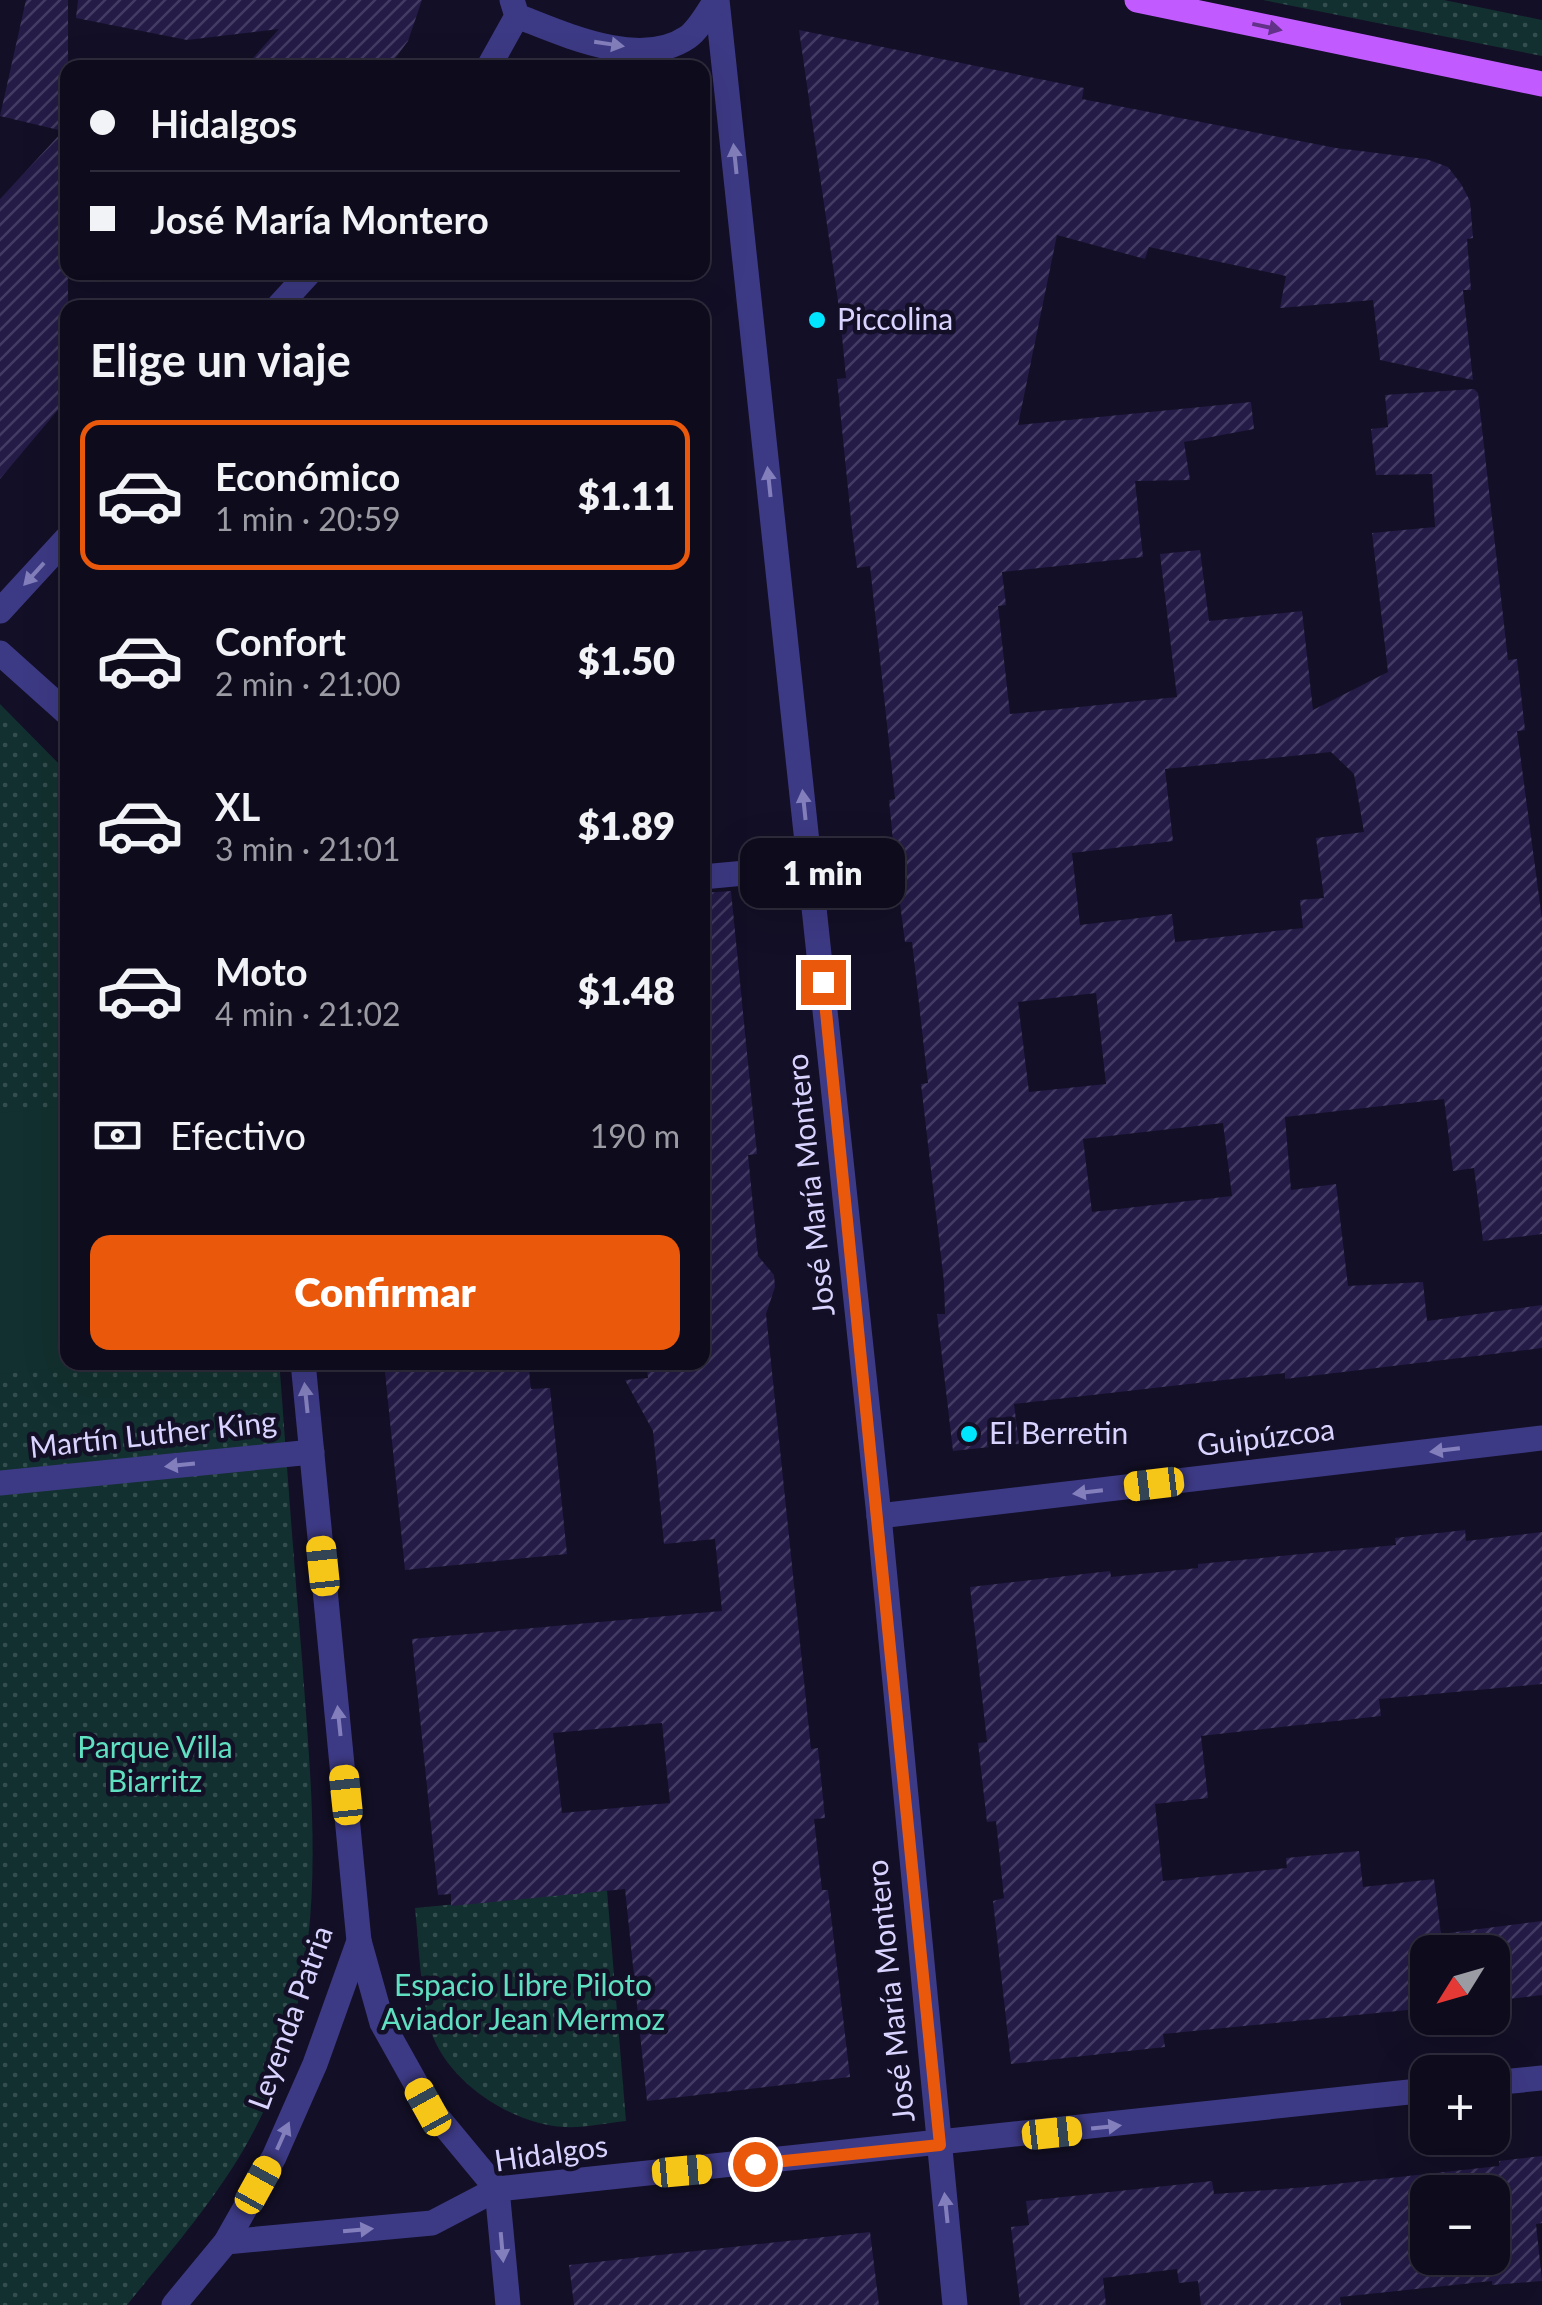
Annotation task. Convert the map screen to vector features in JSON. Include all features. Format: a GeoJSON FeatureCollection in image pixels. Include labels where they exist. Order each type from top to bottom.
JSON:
{"type":"FeatureCollection","features":[{"type":"Feature","properties":{"kind":"main road"},"geometry":{"type":"LineString","coordinates":[[1137,0],[1542,84]]}},
{"type":"Feature","properties":{"kind":"street","name":"José María Montero"},"geometry":{"type":"LineString","coordinates":[[514,8],[574,38],[643,50],[667,48],[691,35],[717,0]]}},
{"type":"Feature","properties":{"kind":"street","name":"José María Montero"},"geometry":{"type":"LineString","coordinates":[[717,0],[879,1516],[955,2305]]}},
{"type":"Feature","properties":{"kind":"street"},"geometry":{"type":"LineString","coordinates":[[491,60],[514,8]]}},
{"type":"Feature","properties":{"kind":"street"},"geometry":{"type":"LineString","coordinates":[[285,300],[303,280]]}},
{"type":"Feature","properties":{"kind":"street"},"geometry":{"type":"LineString","coordinates":[[0,611],[60,546]]}},
{"type":"Feature","properties":{"kind":"street"},"geometry":{"type":"LineString","coordinates":[[0,653],[60,707]]}},
{"type":"Feature","properties":{"kind":"street"},"geometry":{"type":"LineString","coordinates":[[710,877],[811,867]]}},
{"type":"Feature","properties":{"kind":"street","name":"Leyenda Patria"},"geometry":{"type":"LineString","coordinates":[[174,2305],[226,2242],[274,2157],[315,2064],[359,1940],[303,1370]]}},
{"type":"Feature","properties":{"kind":"street","name":"Guipúzcoa"},"geometry":{"type":"LineString","coordinates":[[879,1516],[1542,1438]]}},
{"type":"Feature","properties":{"kind":"street","name":"Martín Luther King"},"geometry":{"type":"LineString","coordinates":[[0,1483],[312,1452]]}},
{"type":"Feature","properties":{"kind":"street"},"geometry":{"type":"LineString","coordinates":[[359,1940],[382,2023],[428,2107],[497,2189],[508,2305]]}},
{"type":"Feature","properties":{"kind":"street"},"geometry":{"type":"LineString","coordinates":[[1510,2081],[1542,2078]]}},
{"type":"Feature","properties":{"kind":"street","name":"Hidalgos"},"geometry":{"type":"LineString","coordinates":[[226,2242],[432,2223],[497,2189],[940,2145],[1410,2092]]}},
{"type":"Feature","properties":{"kind":"green space"},"geometry":{"type":"Polygon","coordinates":[[[1263,0],[1444,0],[1542,20],[1542,56],[1263,0]]]}},
{"type":"Feature","properties":{"kind":"green space","name":"Parque Villa Biarritz"},"geometry":{"type":"Polygon","coordinates":[[[0,704],[60,765],[60,1370],[280,1370],[306,1715],[312,1874],[303,1979],[291,2032],[261,2116],[210,2201],[127,2305],[0,2305],[0,704]]]}},
{"type":"Feature","properties":{"kind":"green space"},"geometry":{"type":"Polygon","coordinates":[[[60,1107],[60,1368],[0,1374],[0,1113],[60,1107]]]}},
{"type":"Feature","properties":{"kind":"green space","name":"Espacio Libre Piloto Aviador Jean Mermoz"},"geometry":{"type":"Polygon","coordinates":[[[607,1890],[626,2121],[564,2127],[522,2118],[463,2080],[436,2044],[424,1996],[415,1908],[607,1890]]]}},
{"type":"Feature","properties":{"kind":"building"},"geometry":{"type":"Polygon","coordinates":[[[26,0],[68,0],[68,60],[60,60],[60,130],[0,116],[26,0]]]}},
{"type":"Feature","properties":{"kind":"building"},"geometry":{"type":"Polygon","coordinates":[[[78,0],[422,0],[408,41],[394,60],[251,60],[279,29],[187,40],[76,18],[78,0]]]}},
{"type":"Feature","properties":{"kind":"building"},"geometry":{"type":"Polygon","coordinates":[[[799,30],[1084,88],[1082,99],[1336,148],[1426,159],[1448,167],[1461,184],[1470,201],[1473,238],[1467,239],[1471,290],[1463,290],[1473,380],[1380,360],[1373,300],[1280,308],[1286,276],[1149,247],[1145,259],[1057,235],[1018,425],[1251,402],[1254,429],[1184,442],[1190,480],[1135,481],[1143,557],[1002,572],[1006,605],[998,606],[1010,714],[1177,697],[1160,554],[1200,550],[1209,621],[1302,611],[1313,710],[1388,672],[1372,533],[1435,527],[1432,474],[1376,475],[1371,429],[1388,427],[1385,395],[1474,389],[1478,393],[1508,660],[1517,659],[1525,730],[1517,731],[1542,919],[1542,1234],[1483,1241],[1474,1168],[1453,1171],[1444,1099],[1285,1117],[1291,1190],[1336,1184],[1348,1286],[1423,1282],[1427,1321],[1542,1305],[1542,1348],[1285,1379],[1285,1373],[1014,1404],[1019,1444],[953,1451],[937,1314],[945,1314],[944,1282],[921,1084],[928,1083],[912,942],[905,942],[896,872],[889,800],[895,799],[870,566],[857,568],[852,529],[837,379],[846,378],[799,30]],[[1331,752],[1165,769],[1173,841],[1072,853],[1080,925],[1172,914],[1175,942],[1303,928],[1300,900],[1324,898],[1316,838],[1364,832],[1354,774],[1331,752]],[[1096,993],[1018,1002],[1029,1092],[1106,1084],[1096,993]],[[1223,1123],[1083,1139],[1092,1212],[1232,1196],[1223,1123]]]}},
{"type":"Feature","properties":{"kind":"building"},"geometry":{"type":"Polygon","coordinates":[[[60,134],[60,280],[68,280],[68,300],[60,300],[60,408],[0,479],[0,199],[60,134]]]}},
{"type":"Feature","properties":{"kind":"building"},"geometry":{"type":"Polygon","coordinates":[[[731,891],[757,1154],[748,1155],[758,1256],[774,1275],[775,1287],[766,1314],[811,1749],[818,1748],[825,1818],[814,1819],[822,1890],[828,1890],[850,2077],[647,2101],[625,1889],[451,1906],[451,1894],[438,1895],[412,1639],[722,1611],[715,1539],[664,1544],[653,1431],[625,1380],[648,1378],[647,1370],[710,1370],[710,892],[731,891]],[[662,1723],[553,1733],[562,1813],[670,1803],[662,1723]]]}},
{"type":"Feature","properties":{"kind":"building"},"geometry":{"type":"Polygon","coordinates":[[[385,1370],[529,1370],[531,1389],[550,1388],[567,1554],[405,1570],[385,1370]]]}},
{"type":"Feature","properties":{"kind":"building"},"geometry":{"type":"Polygon","coordinates":[[[1465,1530],[1466,1541],[1542,1532],[1542,1684],[1379,1699],[1381,1716],[1201,1736],[1208,1798],[1155,1804],[1163,1881],[1287,1868],[1286,1858],[1359,1851],[1363,1887],[1434,1879],[1441,1934],[1542,1921],[1542,1995],[1510,1999],[1510,1935],[1410,1935],[1410,2010],[1163,2034],[1165,2047],[1011,2064],[993,1901],[1004,1898],[996,1821],[987,1822],[978,1743],[987,1742],[970,1587],[1110,1571],[1111,1577],[1198,1568],[1198,1564],[1396,1545],[1395,1538],[1465,1530]]]}},
{"type":"Feature","properties":{"kind":"building"},"geometry":{"type":"Polygon","coordinates":[[[1542,2156],[1542,2223],[1536,2224],[1542,2281],[1492,2285],[1492,2281],[1340,2297],[1341,2305],[1201,2305],[1198,2281],[1179,2283],[1177,2269],[1103,2278],[1106,2305],[1020,2305],[1011,2227],[1029,2225],[1026,2201],[1212,2181],[1214,2194],[1410,2176],[1410,2275],[1510,2275],[1510,2175],[1417,2175],[1499,2166],[1499,2161],[1542,2156]]]}},
{"type":"Feature","properties":{"kind":"building"},"geometry":{"type":"Polygon","coordinates":[[[870,2232],[879,2305],[574,2305],[569,2265],[870,2232]]]}},
{"type":"Feature","properties":{"kind":"place","name":"Piccolina"},"geometry":{"type":"Point","coordinates":[817,320]}},
{"type":"Feature","properties":{"kind":"place","name":"El Berretin"},"geometry":{"type":"Point","coordinates":[969,1434]}},
{"type":"Feature","properties":{"kind":"route"},"geometry":{"type":"LineString","coordinates":[[755,2164],[940,2145],[823,982]]}}]}
